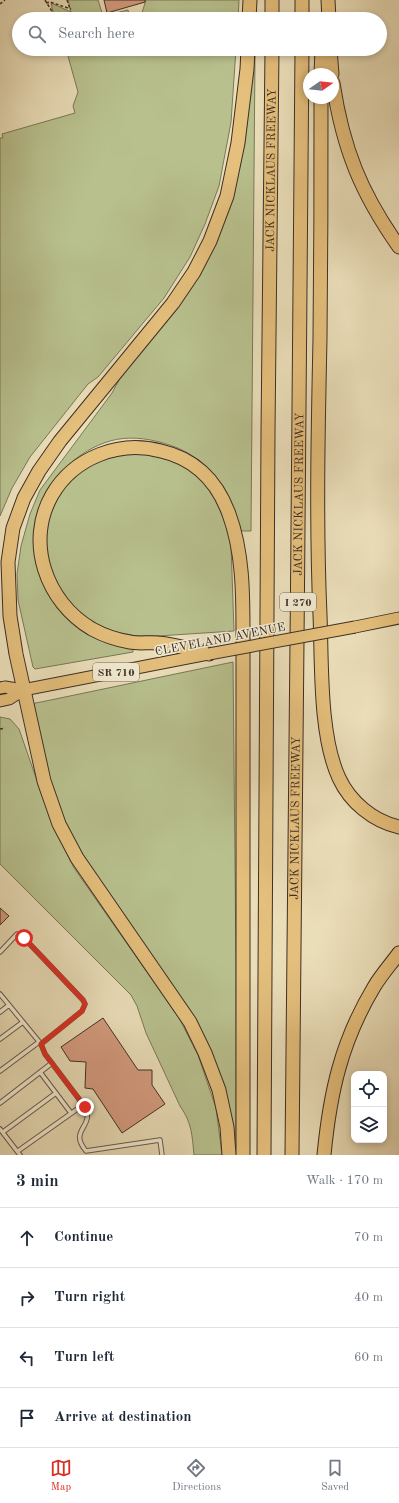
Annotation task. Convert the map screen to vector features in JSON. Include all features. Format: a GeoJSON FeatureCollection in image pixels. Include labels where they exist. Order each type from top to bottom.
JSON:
{"type":"FeatureCollection","features":[{"type":"Feature","properties":{"kind":"highway"},"geometry":{"type":"LineString","coordinates":[[249,12],[250,0]]}},
{"type":"Feature","properties":{"kind":"highway"},"geometry":{"type":"LineString","coordinates":[[272,0],[272,12]]}},
{"type":"Feature","properties":{"kind":"highway"},"geometry":{"type":"LineString","coordinates":[[302,0],[302,12]]}},
{"type":"Feature","properties":{"kind":"highway"},"geometry":{"type":"LineString","coordinates":[[322,0],[322,12]]}},
{"type":"Feature","properties":{"kind":"highway"},"geometry":{"type":"LineString","coordinates":[[328,0],[329,12]]}},
{"type":"Feature","properties":{"kind":"highway"},"geometry":{"type":"LineString","coordinates":[[229,1155],[227,1127],[219,1090],[205,1053],[190,1022],[77,858],[59,824],[44,781],[23,690],[10,616],[8,562],[13,528],[24,498],[39,471],[60,441],[173,303],[194,272],[210,241],[227,196],[238,143],[248,56]]}},
{"type":"Feature","properties":{"kind":"highway","name":"JACK NICKLAUS FREEWAY"},"geometry":{"type":"LineString","coordinates":[[264,1155],[272,56]]}},
{"type":"Feature","properties":{"kind":"highway","name":"JACK NICKLAUS FREEWAY"},"geometry":{"type":"LineString","coordinates":[[292,1155],[293,908],[298,592],[302,56]]}},
{"type":"Feature","properties":{"kind":"highway"},"geometry":{"type":"LineString","coordinates":[[321,68],[322,56]]}},
{"type":"Feature","properties":{"kind":"highway"},"geometry":{"type":"LineString","coordinates":[[331,56],[332,68]]}},
{"type":"Feature","properties":{"kind":"highway"},"geometry":{"type":"LineString","coordinates":[[321,104],[317,548],[323,692],[327,734],[338,777],[347,794],[360,807],[399,827]]}},
{"type":"Feature","properties":{"kind":"highway"},"geometry":{"type":"LineString","coordinates":[[337,104],[341,130],[353,167],[367,197],[399,247]]}},
{"type":"Feature","properties":{"kind":"highway"},"geometry":{"type":"LineString","coordinates":[[209,654],[160,643],[130,642],[106,636],[75,617],[52,589],[44,571],[41,554],[41,536],[44,517],[52,495],[66,477],[84,462],[105,452],[145,447],[164,451],[184,459],[198,468],[212,481],[228,513],[238,545],[243,595],[243,1155]]}},
{"type":"Feature","properties":{"kind":"highway"},"geometry":{"type":"LineString","coordinates":[[324,1155],[330,1102],[338,1066],[343,1052],[354,1025],[374,987],[399,953]]}},
{"type":"Feature","properties":{"kind":"main road","name":"CLEVELAND AVENUE"},"geometry":{"type":"LineString","coordinates":[[0,688],[5,687],[23,690],[399,618]]}},
{"type":"Feature","properties":{"kind":"main road","name":"CLEVELAND AVENUE"},"geometry":{"type":"LineString","coordinates":[[0,701],[9,699],[23,690]]}},
{"type":"Feature","properties":{"kind":"lane"},"geometry":{"type":"LineString","coordinates":[[0,952],[17,934],[24,938],[83,1000],[85,1004],[82,1011],[0,1071]]}},
{"type":"Feature","properties":{"kind":"lane"},"geometry":{"type":"LineString","coordinates":[[0,994],[40,1043],[45,1054],[88,1113],[88,1120],[80,1133],[79,1139],[81,1145],[86,1151],[160,1140],[162,1155]]}},
{"type":"Feature","properties":{"kind":"lane"},"geometry":{"type":"LineString","coordinates":[[0,1012],[9,1004]]}},
{"type":"Feature","properties":{"kind":"lane"},"geometry":{"type":"LineString","coordinates":[[0,1040],[23,1022]]}},
{"type":"Feature","properties":{"kind":"lane"},"geometry":{"type":"LineString","coordinates":[[0,1102],[52,1063]]}},
{"type":"Feature","properties":{"kind":"lane"},"geometry":{"type":"LineString","coordinates":[[40,1072],[71,1113]]}},
{"type":"Feature","properties":{"kind":"lane"},"geometry":{"type":"LineString","coordinates":[[56,1093],[1,1131],[19,1153],[83,1105]]}},
{"type":"Feature","properties":{"kind":"path"},"geometry":{"type":"LineString","coordinates":[[0,4],[5,0]]}},
{"type":"Feature","properties":{"kind":"path"},"geometry":{"type":"LineString","coordinates":[[45,0],[51,12]]}},
{"type":"Feature","properties":{"kind":"path"},"geometry":{"type":"LineString","coordinates":[[46,3],[50,2],[70,9],[67,0]]}},
{"type":"Feature","properties":{"kind":"path"},"geometry":{"type":"LineString","coordinates":[[0,728],[5,728]]}},
{"type":"Feature","properties":{"kind":"green space"},"geometry":{"type":"Polygon","coordinates":[[[68,0],[98,0],[102,12],[71,12],[68,0]]]}},
{"type":"Feature","properties":{"kind":"green space"},"geometry":{"type":"Polygon","coordinates":[[[146,0],[239,0],[238,12],[142,12],[146,0]]]}},
{"type":"Feature","properties":{"kind":"green space"},"geometry":{"type":"Polygon","coordinates":[[[51,3],[71,12],[53,12],[51,3]]]}},
{"type":"Feature","properties":{"kind":"green space"},"geometry":{"type":"Polygon","coordinates":[[[68,56],[236,56],[231,122],[219,186],[205,224],[190,257],[164,298],[98,377],[88,384],[30,457],[12,488],[0,516],[0,138],[3,138],[2,134],[75,113],[73,106],[78,92],[68,56]]]}},
{"type":"Feature","properties":{"kind":"green space"},"geometry":{"type":"Polygon","coordinates":[[[251,56],[255,56],[251,531],[237,531],[211,473],[196,458],[184,451],[157,441],[130,438],[116,439],[88,451],[68,465],[53,483],[42,504],[36,527],[35,550],[40,573],[51,595],[55,599],[133,647],[133,652],[35,669],[33,667],[18,600],[17,574],[21,546],[30,514],[40,490],[112,393],[125,369],[227,213],[251,56]]]}},
{"type":"Feature","properties":{"kind":"green space"},"geometry":{"type":"Polygon","coordinates":[[[104,452],[166,453],[188,464],[211,489],[228,529],[231,545],[234,631],[136,636],[112,631],[92,622],[80,614],[65,599],[47,567],[45,523],[60,489],[104,452]]]}},
{"type":"Feature","properties":{"kind":"green space"},"geometry":{"type":"Polygon","coordinates":[[[233,662],[236,1151],[232,1151],[212,1063],[75,847],[49,788],[32,708],[35,703],[233,662]]]}},
{"type":"Feature","properties":{"kind":"green space"},"geometry":{"type":"Polygon","coordinates":[[[0,717],[10,719],[19,729],[51,821],[74,868],[179,1018],[198,1055],[216,1108],[222,1155],[194,1155],[192,1135],[187,1118],[146,1033],[137,1006],[131,995],[0,864],[0,717]]]}},
{"type":"Feature","properties":{"kind":"building"},"geometry":{"type":"Polygon","coordinates":[[[104,0],[145,0],[145,2],[107,12],[104,0]]]}},
{"type":"Feature","properties":{"kind":"building"},"geometry":{"type":"Polygon","coordinates":[[[0,908],[9,916],[0,925],[0,908]]]}},
{"type":"Feature","properties":{"kind":"building"},"geometry":{"type":"Polygon","coordinates":[[[103,1018],[138,1070],[152,1070],[152,1085],[165,1104],[122,1133],[93,1089],[85,1088],[86,1062],[70,1061],[61,1047],[103,1018]]]}},
{"type":"Feature","properties":{"kind":"route"},"geometry":{"type":"LineString","coordinates":[[24,938],[83,1000],[85,1004],[82,1011],[41,1044],[45,1054],[85,1107]]}}]}
